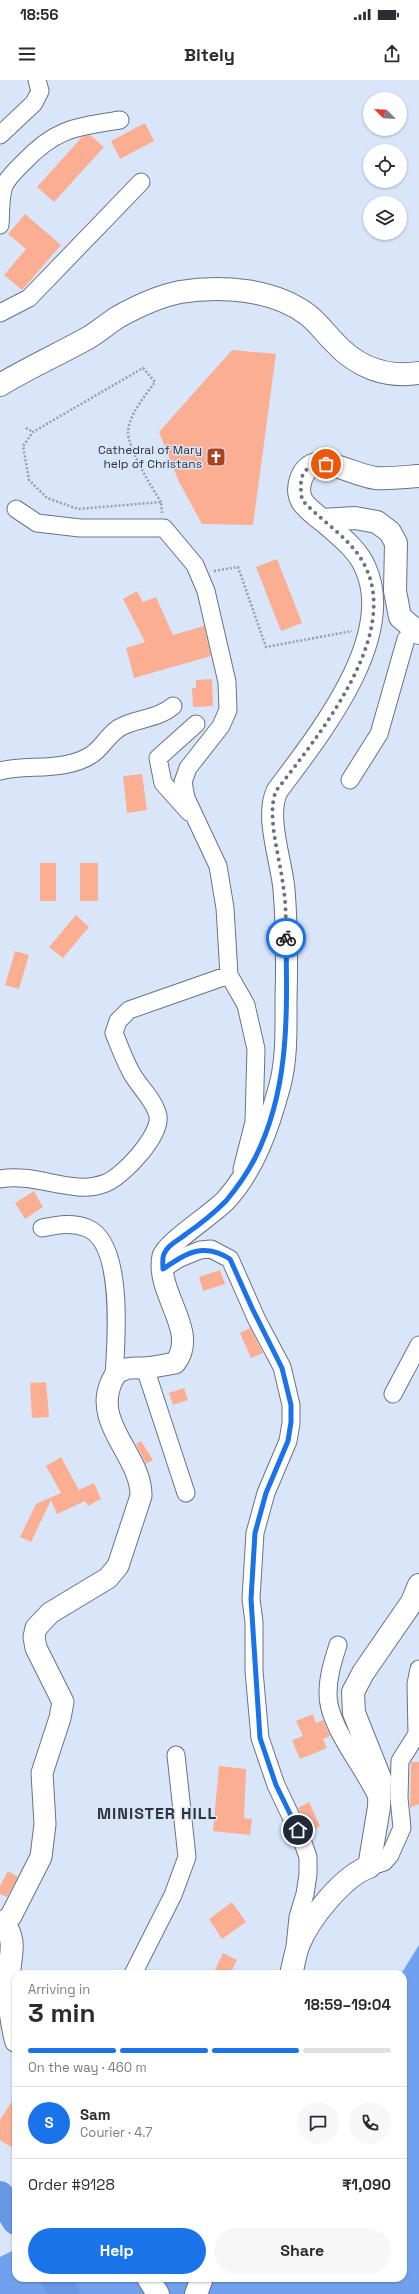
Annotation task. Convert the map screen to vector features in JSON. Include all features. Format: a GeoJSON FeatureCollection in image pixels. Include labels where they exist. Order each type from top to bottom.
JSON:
{"type":"FeatureCollection","features":[{"type":"Feature","properties":{"kind":"main road"},"geometry":{"type":"LineString","coordinates":[[0,385],[89,338],[118,318],[144,305],[178,293],[206,289],[258,293],[284,299],[308,315],[350,358],[375,371],[404,375],[419,373]]}},
{"type":"Feature","properties":{"kind":"main road"},"geometry":{"type":"LineString","coordinates":[[415,640],[400,617],[395,591],[396,543],[390,532],[377,522],[355,518],[322,520],[302,500],[300,484],[303,474],[309,466],[326,464],[377,478],[419,476]]}},
{"type":"Feature","properties":{"kind":"main road"},"geometry":{"type":"LineString","coordinates":[[292,1969],[299,1944],[306,1929],[335,1893],[359,1870],[369,1867],[379,1803],[380,1778],[376,1764],[356,1718],[352,1700],[353,1692],[363,1673],[412,1602],[419,1585]]}},
{"type":"Feature","properties":{"kind":"main road"},"geometry":{"type":"LineString","coordinates":[[2,1924],[11,1935],[13,1947],[9,1975],[12,2016]]}},
{"type":"Feature","properties":{"kind":"main road"},"geometry":{"type":"LineString","coordinates":[[150,2282],[158,2294]]}},
{"type":"Feature","properties":{"kind":"main road"},"geometry":{"type":"LineString","coordinates":[[196,2294],[200,2282]]}},
{"type":"Feature","properties":{"kind":"street"},"geometry":{"type":"LineString","coordinates":[[0,135],[34,103],[40,91],[37,80]]}},
{"type":"Feature","properties":{"kind":"street"},"geometry":{"type":"LineString","coordinates":[[0,226],[4,186],[41,144],[57,134],[78,126],[120,120]]}},
{"type":"Feature","properties":{"kind":"street"},"geometry":{"type":"LineString","coordinates":[[0,313],[29,298],[141,182]]}},
{"type":"Feature","properties":{"kind":"street"},"geometry":{"type":"LineString","coordinates":[[16,509],[37,523],[80,528],[164,528],[195,566],[206,592],[227,682],[228,710],[221,726],[188,768],[183,782],[186,798],[218,866],[225,908],[229,975],[246,1005],[256,1048],[254,1122],[238,1184]]}},
{"type":"Feature","properties":{"kind":"street"},"geometry":{"type":"LineString","coordinates":[[114,1376],[122,1370],[144,1368],[175,1362],[183,1349],[184,1340],[181,1328],[165,1284],[163,1269],[164,1255],[171,1244],[186,1235],[226,1201],[238,1184],[255,1158],[270,1121],[280,1084],[286,1039],[288,969],[286,913],[279,852],[272,816],[272,801],[276,791],[327,722],[364,651],[372,627],[374,594],[365,566],[348,543],[322,520]]}},
{"type":"Feature","properties":{"kind":"street"},"geometry":{"type":"LineString","coordinates":[[350,780],[379,734],[415,640]]}},
{"type":"Feature","properties":{"kind":"street"},"geometry":{"type":"LineString","coordinates":[[0,771],[55,766],[77,761],[91,755],[110,735],[124,725],[164,714],[173,706]]}},
{"type":"Feature","properties":{"kind":"street"},"geometry":{"type":"LineString","coordinates":[[196,724],[158,758],[163,783],[196,819]]}},
{"type":"Feature","properties":{"kind":"street"},"geometry":{"type":"LineString","coordinates":[[0,1179],[29,1179],[79,1187],[106,1183],[127,1170],[145,1146],[157,1126],[158,1116],[130,1072],[114,1032],[118,1021],[129,1010],[229,975]]}},
{"type":"Feature","properties":{"kind":"street"},"geometry":{"type":"LineString","coordinates":[[2,1924],[11,1916],[41,1857],[45,1824],[42,1773],[60,1718],[63,1702],[36,1648],[34,1637],[36,1628],[50,1613],[108,1578],[118,1566],[141,1496],[141,1489],[136,1473],[117,1437],[108,1412],[106,1396],[114,1376],[117,1319],[112,1276],[102,1240],[88,1228],[66,1224],[42,1228]]}},
{"type":"Feature","properties":{"kind":"street"},"geometry":{"type":"LineString","coordinates":[[163,1269],[178,1259],[200,1250],[211,1249],[230,1259],[235,1265],[240,1284],[282,1368],[291,1405],[291,1422],[288,1441],[266,1493],[255,1533],[251,1599],[260,1738],[276,1785],[302,1840],[308,1857],[308,1875],[305,1894],[298,1917],[292,1969]]}},
{"type":"Feature","properties":{"kind":"street"},"geometry":{"type":"LineString","coordinates":[[393,1394],[419,1345]]}},
{"type":"Feature","properties":{"kind":"street"},"geometry":{"type":"LineString","coordinates":[[144,1368],[186,1493]]}},
{"type":"Feature","properties":{"kind":"street"},"geometry":{"type":"LineString","coordinates":[[338,1645],[329,1675],[328,1695],[333,1716],[347,1748],[367,1775],[379,1803]]}},
{"type":"Feature","properties":{"kind":"street"},"geometry":{"type":"LineString","coordinates":[[369,1867],[384,1862],[390,1854],[402,1828],[400,1761],[417,1734],[416,1684],[419,1669]]}},
{"type":"Feature","properties":{"kind":"street"},"geometry":{"type":"LineString","coordinates":[[134,1970],[174,1895],[187,1857],[176,1755]]}},
{"type":"Feature","properties":{"kind":"path"},"geometry":{"type":"LineString","coordinates":[[160,502],[78,509],[47,498],[29,480],[24,460],[23,446],[33,432],[143,368],[156,382],[138,406],[128,432],[137,460],[160,502],[164,528]]}},
{"type":"Feature","properties":{"kind":"path"},"geometry":{"type":"LineString","coordinates":[[26,428],[33,432]]}},
{"type":"Feature","properties":{"kind":"path"},"geometry":{"type":"LineString","coordinates":[[198,573],[238,567],[266,647],[372,627]]}},
{"type":"Feature","properties":{"kind":"shaded area"},"geometry":{"type":"Polygon","coordinates":[[[419,1945],[419,2294],[0,2294],[0,2257],[12,2251],[12,2282],[407,2282],[407,1970],[403,1970],[419,1945]]]}},
{"type":"Feature","properties":{"kind":"building"},"geometry":{"type":"Polygon","coordinates":[[[145,123],[154,141],[120,159],[111,141],[145,123]]]}},
{"type":"Feature","properties":{"kind":"building"},"geometry":{"type":"Polygon","coordinates":[[[90,135],[104,147],[54,202],[37,187],[82,137],[90,135]]]}},
{"type":"Feature","properties":{"kind":"building"},"geometry":{"type":"Polygon","coordinates":[[[25,214],[61,245],[22,290],[4,275],[26,249],[8,234],[25,214]]]}},
{"type":"Feature","properties":{"kind":"building","name":"Cathedral of Mary help of Christans"},"geometry":{"type":"Polygon","coordinates":[[[232,350],[276,354],[253,525],[202,524],[179,482],[159,432],[232,350]]]}},
{"type":"Feature","properties":{"kind":"building"},"geometry":{"type":"Polygon","coordinates":[[[277,559],[302,623],[281,631],[256,567],[277,559]]]}},
{"type":"Feature","properties":{"kind":"building"},"geometry":{"type":"Polygon","coordinates":[[[137,591],[143,602],[156,597],[173,635],[204,626],[211,656],[134,678],[126,648],[145,642],[123,599],[137,591]]]}},
{"type":"Feature","properties":{"kind":"building"},"geometry":{"type":"Polygon","coordinates":[[[212,679],[213,706],[193,707],[192,688],[196,688],[196,680],[212,679]]]}},
{"type":"Feature","properties":{"kind":"building"},"geometry":{"type":"Polygon","coordinates":[[[142,774],[147,810],[127,813],[123,776],[142,774]]]}},
{"type":"Feature","properties":{"kind":"building"},"geometry":{"type":"Polygon","coordinates":[[[40,863],[56,863],[56,901],[40,901],[40,863]]]}},
{"type":"Feature","properties":{"kind":"building"},"geometry":{"type":"Polygon","coordinates":[[[80,863],[98,863],[98,901],[80,901],[80,863]]]}},
{"type":"Feature","properties":{"kind":"building"},"geometry":{"type":"Polygon","coordinates":[[[76,915],[89,927],[63,958],[49,947],[76,915]]]}},
{"type":"Feature","properties":{"kind":"building"},"geometry":{"type":"Polygon","coordinates":[[[15,951],[29,955],[19,989],[5,985],[15,951]]]}},
{"type":"Feature","properties":{"kind":"building"},"geometry":{"type":"Polygon","coordinates":[[[34,1191],[43,1207],[25,1219],[15,1203],[34,1191]]]}},
{"type":"Feature","properties":{"kind":"building"},"geometry":{"type":"Polygon","coordinates":[[[220,1270],[225,1284],[203,1291],[199,1277],[220,1270]]]}},
{"type":"Feature","properties":{"kind":"building"},"geometry":{"type":"Polygon","coordinates":[[[250,1328],[263,1353],[251,1358],[240,1333],[250,1328]]]}},
{"type":"Feature","properties":{"kind":"building"},"geometry":{"type":"Polygon","coordinates":[[[46,1382],[49,1417],[32,1418],[30,1383],[46,1382]]]}},
{"type":"Feature","properties":{"kind":"building"},"geometry":{"type":"Polygon","coordinates":[[[184,1388],[188,1400],[173,1405],[169,1393],[184,1388]]]}},
{"type":"Feature","properties":{"kind":"building"},"geometry":{"type":"Polygon","coordinates":[[[141,1441],[153,1460],[146,1464],[136,1444],[141,1441]]]}},
{"type":"Feature","properties":{"kind":"building"},"geometry":{"type":"Polygon","coordinates":[[[61,1457],[79,1490],[94,1483],[101,1499],[88,1506],[85,1501],[57,1514],[51,1500],[31,1542],[20,1537],[36,1504],[61,1493],[46,1466],[61,1457]]]}},
{"type":"Feature","properties":{"kind":"building"},"geometry":{"type":"Polygon","coordinates":[[[313,1714],[316,1723],[323,1720],[330,1736],[323,1739],[327,1748],[300,1759],[292,1740],[303,1736],[296,1721],[313,1714]]]}},
{"type":"Feature","properties":{"kind":"building"},"geometry":{"type":"Polygon","coordinates":[[[411,1762],[419,1762],[419,1804],[410,1808],[411,1762]]]}},
{"type":"Feature","properties":{"kind":"building"},"geometry":{"type":"Polygon","coordinates":[[[219,1766],[246,1769],[244,1818],[252,1819],[250,1835],[213,1831],[219,1766]]]}},
{"type":"Feature","properties":{"kind":"building"},"geometry":{"type":"Polygon","coordinates":[[[309,1802],[320,1826],[309,1832],[298,1808],[309,1802]]]}},
{"type":"Feature","properties":{"kind":"building"},"geometry":{"type":"Polygon","coordinates":[[[8,1871],[18,1877],[7,1897],[0,1894],[0,1886],[8,1871]]]}},
{"type":"Feature","properties":{"kind":"building"},"geometry":{"type":"Polygon","coordinates":[[[232,1902],[246,1922],[222,1939],[209,1919],[232,1902]]]}},
{"type":"Feature","properties":{"kind":"building"},"geometry":{"type":"Polygon","coordinates":[[[223,1953],[237,1960],[232,1970],[215,1970],[223,1953]]]}},
{"type":"Feature","properties":{"kind":"building"},"geometry":{"type":"Polygon","coordinates":[[[12,2101],[12,2148],[0,2140],[0,2120],[12,2101]]]}},
{"type":"Feature","properties":{"kind":"waterway"},"geometry":{"type":"LineString","coordinates":[[0,2195],[12,2214]]}},
{"type":"Feature","properties":{"kind":"waterway"},"geometry":{"type":"LineString","coordinates":[[57,2282],[66,2294]]}},
{"type":"Feature","properties":{"kind":"way so far"},"geometry":{"type":"LineString","coordinates":[[286,938],[284,886],[274,831],[272,801],[276,791],[327,722],[364,651],[372,627],[374,594],[365,566],[348,543],[315,515],[302,500],[300,484],[303,474],[309,466],[326,464]]}},
{"type":"Feature","properties":{"kind":"place","name":"Cathedral of Mary help of Christans"},"geometry":{"type":"Point","coordinates":[216,457]}},
{"type":"Feature","properties":{"kind":"district","name":"MINISTER HILL"},"geometry":{"type":"Point","coordinates":[157,1813]}},
{"type":"Feature","properties":{"kind":"route"},"geometry":{"type":"LineString","coordinates":[[286,938],[288,969],[286,1039],[280,1084],[270,1121],[255,1158],[226,1201],[186,1235],[171,1244],[164,1255],[163,1269],[178,1259],[200,1250],[211,1249],[230,1259],[235,1265],[240,1284],[282,1368],[287,1387],[291,1405],[291,1422],[288,1441],[266,1493],[255,1533],[251,1599],[254,1622],[254,1671],[260,1738],[276,1785],[298,1830]]}}]}
